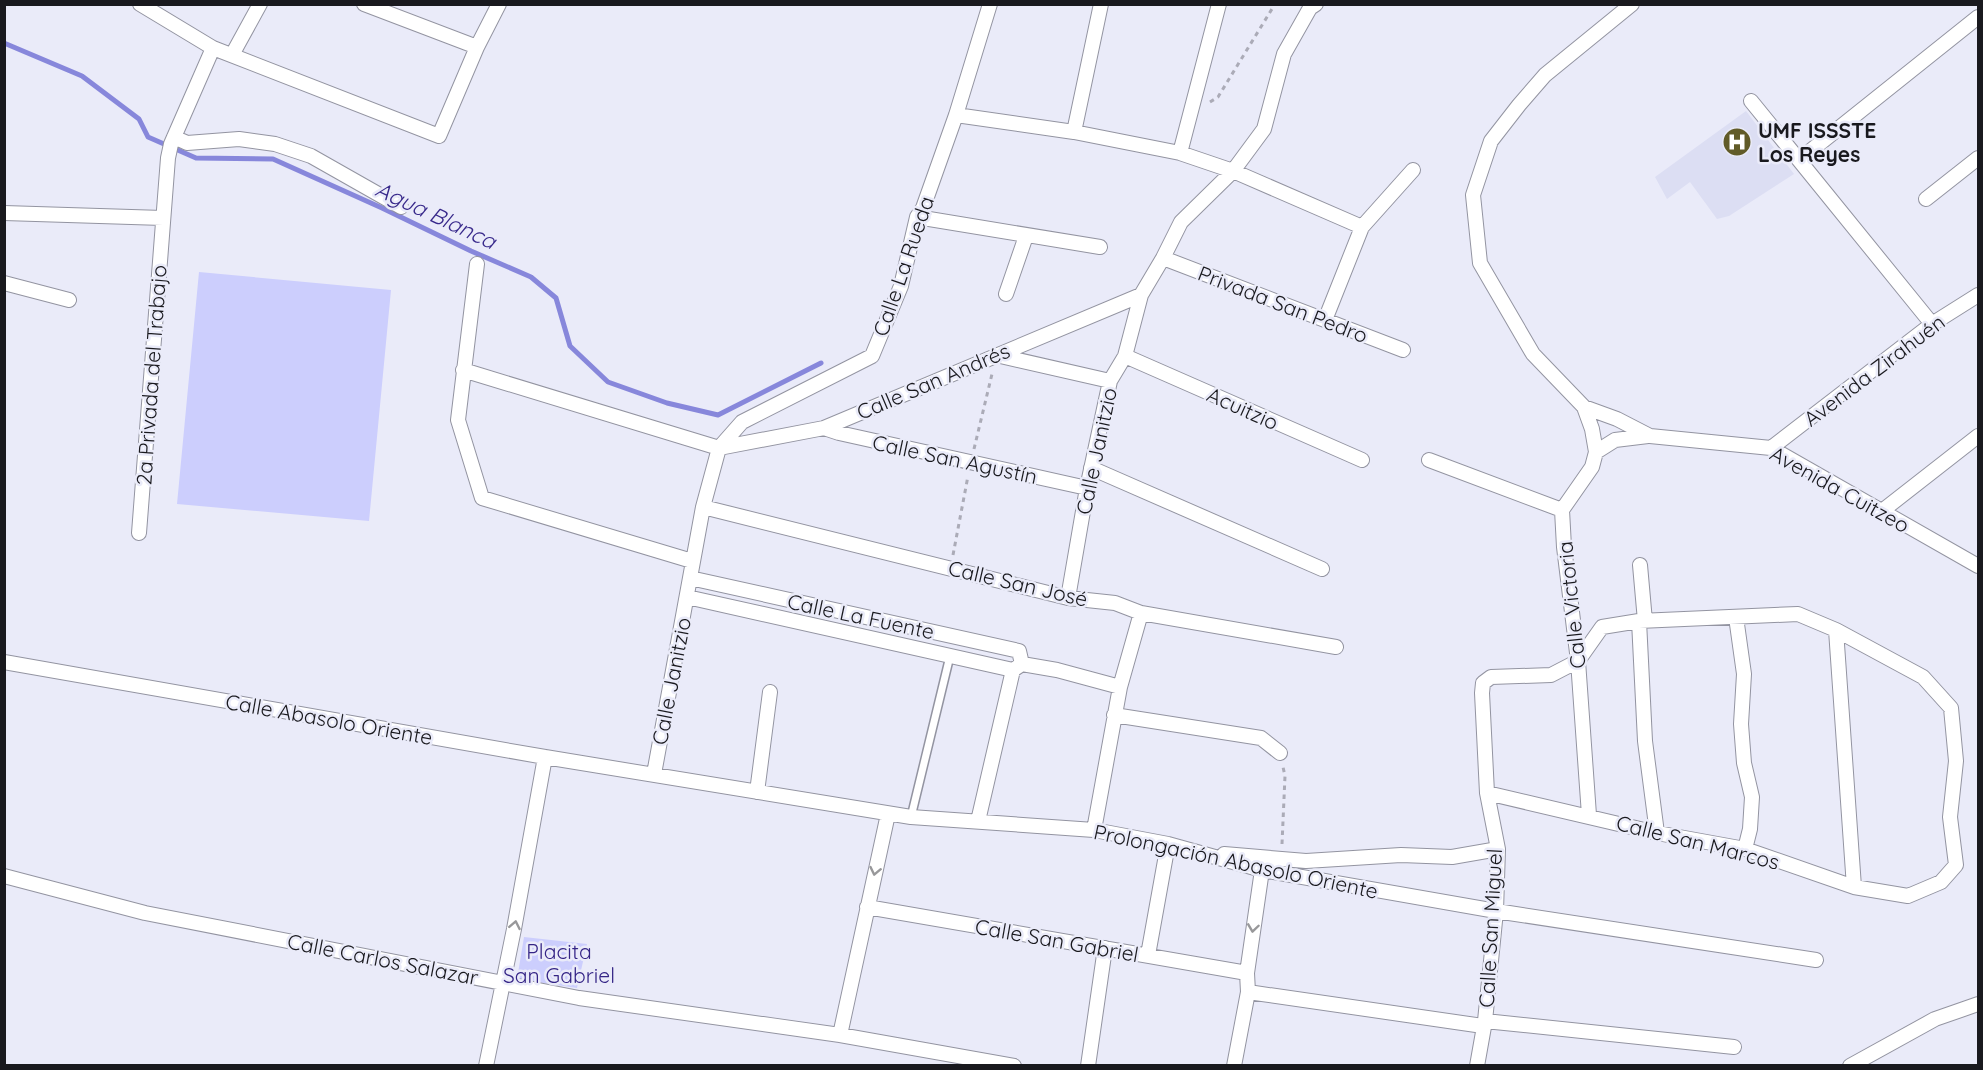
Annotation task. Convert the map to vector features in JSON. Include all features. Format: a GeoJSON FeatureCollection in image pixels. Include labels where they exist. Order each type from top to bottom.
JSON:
{"type":"FeatureCollection","features":[{"type":"Feature","properties":{"kind":"street"},"geometry":{"type":"LineString","coordinates":[[140,4],[213,48],[439,136],[477,47],[499,4]]}},
{"type":"Feature","properties":{"kind":"street"},"geometry":{"type":"LineString","coordinates":[[232,55],[260,4]]}},
{"type":"Feature","properties":{"kind":"street"},"geometry":{"type":"LineString","coordinates":[[364,4],[477,47]]}},
{"type":"Feature","properties":{"kind":"street","name":"Calle La Rueda"},"geometry":{"type":"LineString","coordinates":[[719,448],[741,422],[872,356],[901,286],[917,217],[923,208],[956,115],[990,4]]}},
{"type":"Feature","properties":{"kind":"street"},"geometry":{"type":"LineString","coordinates":[[1074,132],[1101,4]]}},
{"type":"Feature","properties":{"kind":"street"},"geometry":{"type":"LineString","coordinates":[[1180,153],[1219,4]]}},
{"type":"Feature","properties":{"kind":"street","name":"Calle Janitzio"},"geometry":{"type":"LineString","coordinates":[[1068,598],[1087,488],[1110,381],[1125,356],[1141,295],[1181,222],[1233,171],[1264,129],[1284,54],[1316,4]]}},
{"type":"Feature","properties":{"kind":"street","name":"Avenida Cuitzeo"},"geometry":{"type":"LineString","coordinates":[[1632,4],[1545,75],[1519,105],[1491,141],[1473,195],[1480,263],[1533,354],[1584,407],[1617,419],[1650,436],[1771,448],[1977,562]]}},
{"type":"Feature","properties":{"kind":"street"},"geometry":{"type":"LineString","coordinates":[[1799,160],[1978,17]]}},
{"type":"Feature","properties":{"kind":"street","name":"2a Privada del Trabajo"},"geometry":{"type":"LineString","coordinates":[[139,533],[163,218],[171,146],[213,48]]}},
{"type":"Feature","properties":{"kind":"street"},"geometry":{"type":"LineString","coordinates":[[1751,101],[1932,324]]}},
{"type":"Feature","properties":{"kind":"street"},"geometry":{"type":"LineString","coordinates":[[956,115],[1074,132],[1180,153],[1233,171],[1362,227]]}},
{"type":"Feature","properties":{"kind":"street"},"geometry":{"type":"LineString","coordinates":[[171,146],[240,139],[275,144],[311,156],[401,207]]}},
{"type":"Feature","properties":{"kind":"street"},"geometry":{"type":"LineString","coordinates":[[1926,199],[1978,158]]}},
{"type":"Feature","properties":{"kind":"street"},"geometry":{"type":"LineString","coordinates":[[1325,320],[1362,227],[1413,170]]}},
{"type":"Feature","properties":{"kind":"street"},"geometry":{"type":"LineString","coordinates":[[4,213],[163,218]]}},
{"type":"Feature","properties":{"kind":"street"},"geometry":{"type":"LineString","coordinates":[[917,217],[1100,247]]}},
{"type":"Feature","properties":{"kind":"street"},"geometry":{"type":"LineString","coordinates":[[1006,294],[1026,236]]}},
{"type":"Feature","properties":{"kind":"street","name":"Privada San Pedro"},"geometry":{"type":"LineString","coordinates":[[1163,258],[1403,350]]}},
{"type":"Feature","properties":{"kind":"street"},"geometry":{"type":"LineString","coordinates":[[477,264],[458,420],[482,498],[692,561]]}},
{"type":"Feature","properties":{"kind":"street"},"geometry":{"type":"LineString","coordinates":[[4,283],[69,300]]}},
{"type":"Feature","properties":{"kind":"street","name":"Calle San Andrés"},"geometry":{"type":"LineString","coordinates":[[719,448],[824,428],[1141,295]]}},
{"type":"Feature","properties":{"kind":"street","name":"Avenida Zirahuén"},"geometry":{"type":"LineString","coordinates":[[1771,448],[1932,324],[1978,295]]}},
{"type":"Feature","properties":{"kind":"street"},"geometry":{"type":"LineString","coordinates":[[996,355],[1110,381]]}},
{"type":"Feature","properties":{"kind":"street","name":"Acuitzio"},"geometry":{"type":"LineString","coordinates":[[1125,356],[1362,460]]}},
{"type":"Feature","properties":{"kind":"street"},"geometry":{"type":"LineString","coordinates":[[463,370],[719,448]]}},
{"type":"Feature","properties":{"kind":"street"},"geometry":{"type":"LineString","coordinates":[[1584,407],[1592,429],[1596,452],[1615,440],[1650,436]]}},
{"type":"Feature","properties":{"kind":"street","name":"Calle San Agustín"},"geometry":{"type":"LineString","coordinates":[[824,428],[872,441],[1087,488]]}},
{"type":"Feature","properties":{"kind":"street"},"geometry":{"type":"LineString","coordinates":[[1882,511],[1978,436]]}},
{"type":"Feature","properties":{"kind":"street","name":"Calle Janitzio"},"geometry":{"type":"LineString","coordinates":[[654,774],[692,561],[703,507],[719,448]]}},
{"type":"Feature","properties":{"kind":"street","name":"Calle Victoria"},"geometry":{"type":"LineString","coordinates":[[1589,816],[1578,660],[1564,547],[1562,510],[1592,467],[1596,452]]}},
{"type":"Feature","properties":{"kind":"street"},"geometry":{"type":"LineString","coordinates":[[1429,460],[1562,510]]}},
{"type":"Feature","properties":{"kind":"street"},"geometry":{"type":"LineString","coordinates":[[1091,468],[1322,569]]}},
{"type":"Feature","properties":{"kind":"street","name":"Calle San José"},"geometry":{"type":"LineString","coordinates":[[703,507],[1068,598],[1115,603],[1141,613],[1336,647]]}},
{"type":"Feature","properties":{"kind":"street"},"geometry":{"type":"LineString","coordinates":[[1640,565],[1645,741],[1657,833]]}},
{"type":"Feature","properties":{"kind":"street","name":"Calle La Fuente"},"geometry":{"type":"LineString","coordinates":[[690,578],[1019,651],[1018,667]]}},
{"type":"Feature","properties":{"kind":"street","name":"Calle La Fuente"},"geometry":{"type":"LineString","coordinates":[[687,597],[950,656],[1018,667],[1057,670],[1120,687]]}},
{"type":"Feature","properties":{"kind":"street"},"geometry":{"type":"LineString","coordinates":[[1094,830],[1120,687],[1141,613]]}},
{"type":"Feature","properties":{"kind":"street"},"geometry":{"type":"LineString","coordinates":[[1578,660],[1602,627],[1642,621],[1798,614],[1836,630],[1854,887]]}},
{"type":"Feature","properties":{"kind":"street"},"geometry":{"type":"LineString","coordinates":[[857,635],[861,616]]}},
{"type":"Feature","properties":{"kind":"street"},"geometry":{"type":"LineString","coordinates":[[1736,617],[1744,674],[1742,743],[1752,797],[1750,829],[1745,849]]}},
{"type":"Feature","properties":{"kind":"street","name":"Calle San Marcos"},"geometry":{"type":"LineString","coordinates":[[1487,793],[1657,833],[1745,849],[1854,887],[1908,896],[1941,882],[1956,865],[1950,817],[1956,761],[1951,708],[1923,677],[1836,630]]}},
{"type":"Feature","properties":{"kind":"street","name":"Calle San Miguel"},"geometry":{"type":"LineString","coordinates":[[1478,1065],[1496,910],[1498,849],[1487,793],[1483,683],[1491,677],[1551,675],[1578,660]]}},
{"type":"Feature","properties":{"kind":"street","name":"Calle Abasolo Oriente"},"geometry":{"type":"LineString","coordinates":[[4,662],[654,774]]}},
{"type":"Feature","properties":{"kind":"street"},"geometry":{"type":"LineString","coordinates":[[978,821],[1018,667]]}},
{"type":"Feature","properties":{"kind":"street"},"geometry":{"type":"LineString","coordinates":[[757,792],[770,692]]}},
{"type":"Feature","properties":{"kind":"street"},"geometry":{"type":"LineString","coordinates":[[1114,715],[1261,738],[1280,753]]}},
{"type":"Feature","properties":{"kind":"street"},"geometry":{"type":"LineString","coordinates":[[486,1065],[504,982],[545,757]]}},
{"type":"Feature","properties":{"kind":"street","name":"Prolongación Abasolo Oriente"},"geometry":{"type":"LineString","coordinates":[[654,774],[911,817],[1094,830],[1168,844],[1262,870],[1496,910],[1816,960]]}},
{"type":"Feature","properties":{"kind":"street"},"geometry":{"type":"LineString","coordinates":[[840,1035],[888,814]]}},
{"type":"Feature","properties":{"kind":"street"},"geometry":{"type":"LineString","coordinates":[[1148,955],[1168,844]]}},
{"type":"Feature","properties":{"kind":"street"},"geometry":{"type":"LineString","coordinates":[[1192,851],[1306,861],[1401,855],[1452,857],[1498,849]]}},
{"type":"Feature","properties":{"kind":"street"},"geometry":{"type":"LineString","coordinates":[[1234,1065],[1248,992],[1247,973],[1262,870]]}},
{"type":"Feature","properties":{"kind":"street","name":"Calle Carlos Salazar"},"geometry":{"type":"LineString","coordinates":[[4,876],[145,913],[579,998],[840,1035],[1014,1065]]}},
{"type":"Feature","properties":{"kind":"street","name":"Calle San Gabriel"},"geometry":{"type":"LineString","coordinates":[[867,907],[1247,973]]}},
{"type":"Feature","properties":{"kind":"street"},"geometry":{"type":"LineString","coordinates":[[1088,1065],[1105,948]]}},
{"type":"Feature","properties":{"kind":"street"},"geometry":{"type":"LineString","coordinates":[[1248,992],[1484,1023],[1734,1047]]}},
{"type":"Feature","properties":{"kind":"street"},"geometry":{"type":"LineString","coordinates":[[1850,1065],[1935,1019],[1978,1004]]}},
{"type":"Feature","properties":{"kind":"lane"},"geometry":{"type":"LineString","coordinates":[[911,817],[950,656]]}},
{"type":"Feature","properties":{"kind":"path"},"geometry":{"type":"LineString","coordinates":[[1192,111],[1218,97],[1275,4]]}},
{"type":"Feature","properties":{"kind":"path"},"geometry":{"type":"LineString","coordinates":[[1280,753],[1285,776],[1282,858]]}},
{"type":"Feature","properties":{"kind":"shaded area","name":"UMF ISSSTE Los Reyes"},"geometry":{"type":"Polygon","coordinates":[[[1746,111],[1794,174],[1729,216],[1717,219],[1690,182],[1667,199],[1655,177],[1746,111]]]}},
{"type":"Feature","properties":{"kind":"green space"},"geometry":{"type":"Polygon","coordinates":[[[199,272],[391,290],[369,521],[177,504],[199,272]]]}},
{"type":"Feature","properties":{"kind":"green space","name":"Placita San Gabriel"},"geometry":{"type":"Polygon","coordinates":[[[524,937],[587,944],[577,988],[517,979],[524,937]]]}},
{"type":"Feature","properties":{"kind":"waterway","name":"Agua Blanca"},"geometry":{"type":"LineString","coordinates":[[4,43],[82,76],[139,119],[148,137],[196,158],[273,159],[531,277],[556,298],[570,346],[608,382],[667,403],[718,415],[821,363]]}},
{"type":"Feature","properties":{"kind":"place","name":"UMF ISSSTE Los Reyes"},"geometry":{"type":"Point","coordinates":[1737,142]}}]}
